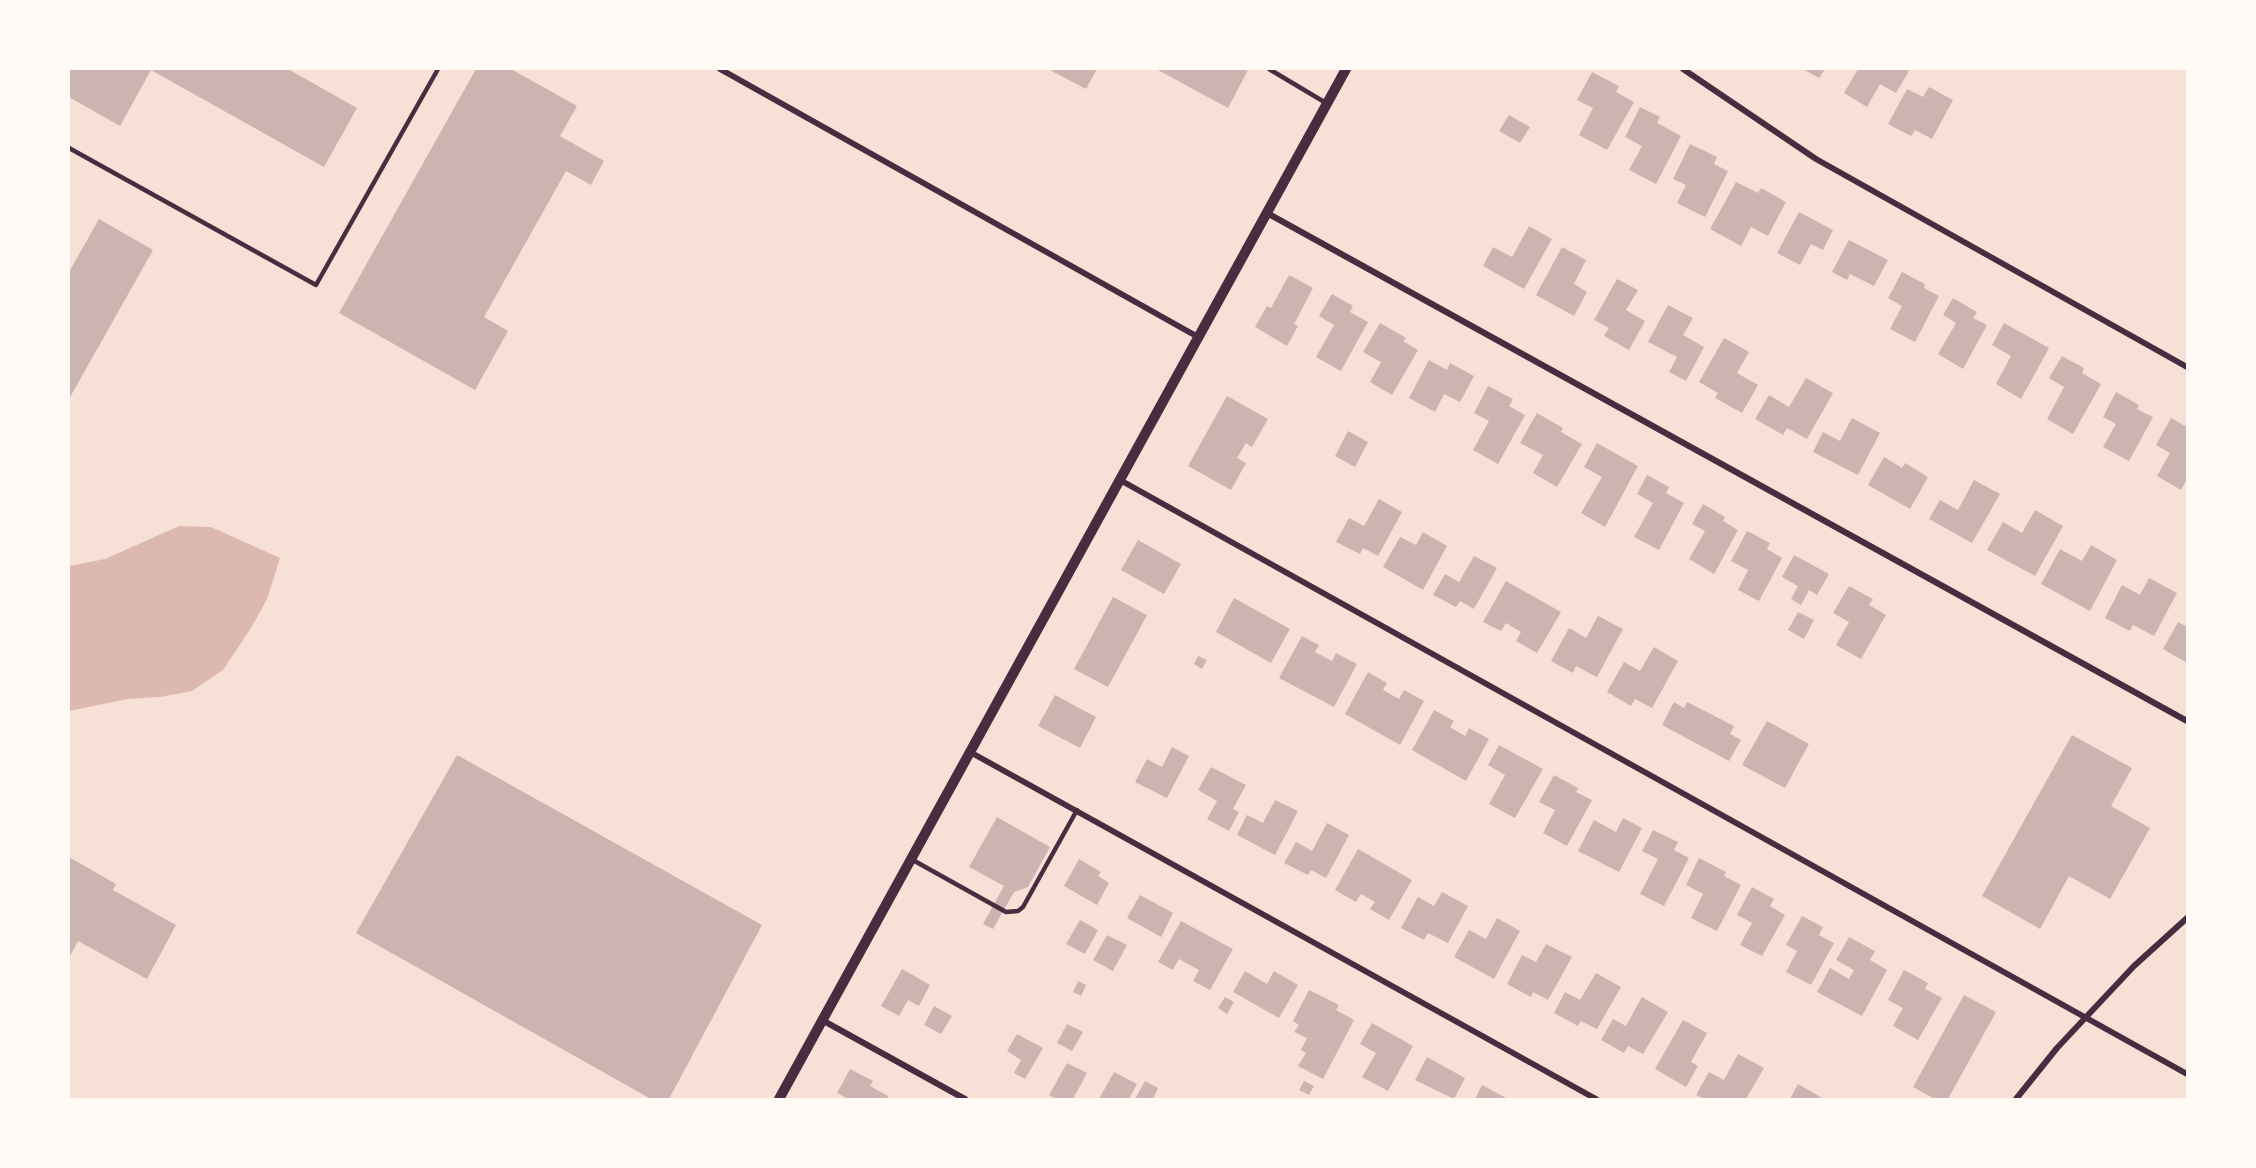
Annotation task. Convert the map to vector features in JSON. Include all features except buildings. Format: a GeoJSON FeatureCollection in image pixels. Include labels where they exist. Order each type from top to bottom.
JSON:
{"type":"FeatureCollection","features":[{"type":"Feature","properties":{"kind":"street"},"geometry":{"type":"LineString","coordinates":[[720,69],[1198,338]]}},
{"type":"Feature","properties":{"kind":"street"},"geometry":{"type":"LineString","coordinates":[[779,1099],[1346,69]]}},
{"type":"Feature","properties":{"kind":"street"},"geometry":{"type":"LineString","coordinates":[[1683,69],[1738,109],[1816,159],[2187,367]]}},
{"type":"Feature","properties":{"kind":"street"},"geometry":{"type":"LineString","coordinates":[[1267,213],[2187,721]]}},
{"type":"Feature","properties":{"kind":"street"},"geometry":{"type":"LineString","coordinates":[[1120,480],[2187,1074]]}},
{"type":"Feature","properties":{"kind":"street"},"geometry":{"type":"LineString","coordinates":[[970,752],[1596,1099]]}},
{"type":"Feature","properties":{"kind":"street"},"geometry":{"type":"LineString","coordinates":[[2016,1099],[2086,1017],[2134,966],[2187,918]]}},
{"type":"Feature","properties":{"kind":"street"},"geometry":{"type":"LineString","coordinates":[[822,1020],[965,1099]]}},
{"type":"Feature","properties":{"kind":"lane"},"geometry":{"type":"LineString","coordinates":[[69,148],[316,285],[438,69]]}},
{"type":"Feature","properties":{"kind":"lane"},"geometry":{"type":"LineString","coordinates":[[1269,69],[1327,103]]}},
{"type":"Feature","properties":{"kind":"lane"},"geometry":{"type":"LineString","coordinates":[[911,859],[1006,912],[1018,912],[1023,907],[1077,810]]}},
{"type":"Feature","properties":{"kind":"shaded area"},"geometry":{"type":"Polygon","coordinates":[[[179,526],[211,527],[280,558],[267,599],[251,628],[223,670],[192,691],[160,697],[128,699],[69,711],[69,566],[105,559],[179,526]]]}}]}
